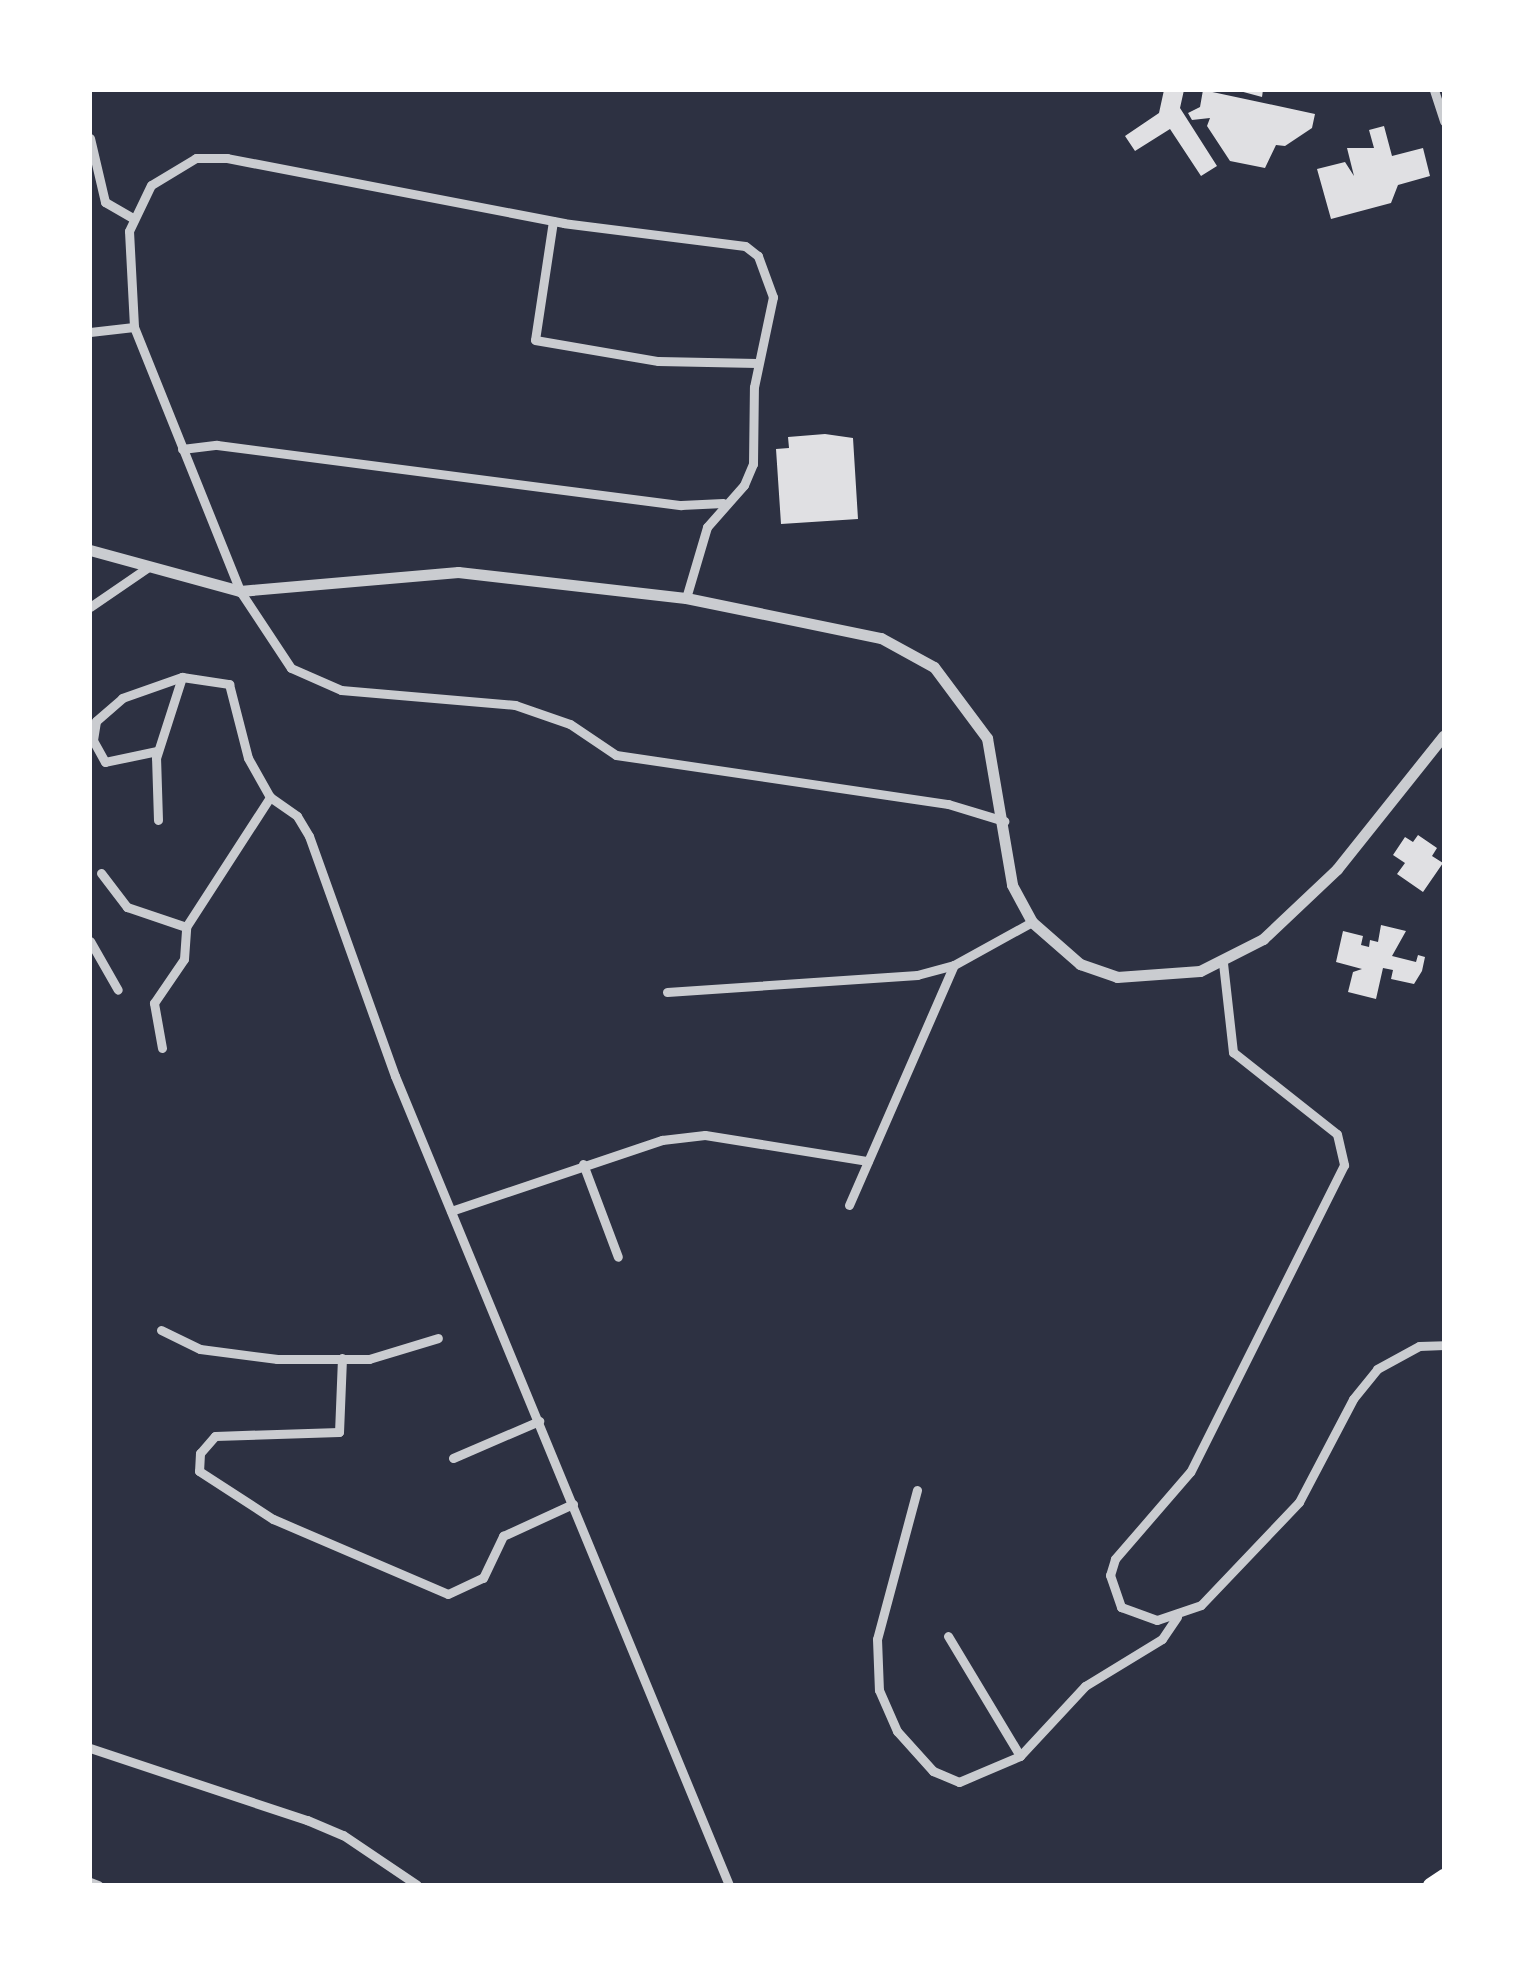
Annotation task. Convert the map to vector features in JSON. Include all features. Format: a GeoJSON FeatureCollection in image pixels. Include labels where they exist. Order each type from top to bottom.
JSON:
{"type":"FeatureCollection","features":[{"type":"Feature","properties":{"kind":"main road"},"geometry":{"type":"LineString","coordinates":[[1430,1885],[1444,1876]]}},
{"type":"Feature","properties":{"kind":"street"},"geometry":{"type":"LineString","coordinates":[[1434,90],[1444,121]]}},
{"type":"Feature","properties":{"kind":"street"},"geometry":{"type":"LineString","coordinates":[[90,138],[105,202],[133,218]]}},
{"type":"Feature","properties":{"kind":"street"},"geometry":{"type":"LineString","coordinates":[[686,598],[707,527],[723,503],[744,484],[752,464],[758,363],[773,297],[769,274],[745,246],[553,220],[227,158],[196,158],[172,168],[151,186],[133,218],[126,262],[134,327],[240,591],[278,656],[308,679],[341,690],[515,706],[570,724],[616,755],[948,804],[1004,821]]}},
{"type":"Feature","properties":{"kind":"street"},"geometry":{"type":"LineString","coordinates":[[553,220],[535,340],[658,361],[758,363]]}},
{"type":"Feature","properties":{"kind":"street"},"geometry":{"type":"LineString","coordinates":[[90,332],[134,327]]}},
{"type":"Feature","properties":{"kind":"street"},"geometry":{"type":"LineString","coordinates":[[182,449],[217,445],[654,502],[723,503]]}},
{"type":"Feature","properties":{"kind":"street"},"geometry":{"type":"LineString","coordinates":[[90,550],[240,591],[458,572],[686,598],[881,638],[934,667],[987,738],[1012,886],[1032,922],[1080,964],[1116,976],[1161,977],[1223,963],[1302,908],[1444,735]]}},
{"type":"Feature","properties":{"kind":"street"},"geometry":{"type":"LineString","coordinates":[[90,606],[146,568]]}},
{"type":"Feature","properties":{"kind":"street"},"geometry":{"type":"LineString","coordinates":[[158,820],[158,752],[182,677]]}},
{"type":"Feature","properties":{"kind":"street"},"geometry":{"type":"LineString","coordinates":[[158,752],[106,762],[93,740],[96,721],[122,698],[182,677],[229,684],[235,724],[270,796],[297,816],[308,836],[395,1076],[729,1885]]}},
{"type":"Feature","properties":{"kind":"street"},"geometry":{"type":"LineString","coordinates":[[162,1048],[154,1003],[184,959],[186,927],[270,796]]}},
{"type":"Feature","properties":{"kind":"street"},"geometry":{"type":"LineString","coordinates":[[101,873],[127,907],[186,927]]}},
{"type":"Feature","properties":{"kind":"street"},"geometry":{"type":"LineString","coordinates":[[667,992],[819,984],[954,965],[1032,922]]}},
{"type":"Feature","properties":{"kind":"street"},"geometry":{"type":"LineString","coordinates":[[90,941],[118,990]]}},
{"type":"Feature","properties":{"kind":"street"},"geometry":{"type":"LineString","coordinates":[[1178,1617],[1138,1616],[1121,1607],[1110,1575],[1115,1559],[1190,1472],[1344,1165],[1345,1152],[1337,1134],[1233,1052],[1223,963]]}},
{"type":"Feature","properties":{"kind":"street"},"geometry":{"type":"LineString","coordinates":[[849,1205],[954,965]]}},
{"type":"Feature","properties":{"kind":"street"},"geometry":{"type":"LineString","coordinates":[[451,1210],[662,1140],[705,1135],[868,1161]]}},
{"type":"Feature","properties":{"kind":"street"},"geometry":{"type":"LineString","coordinates":[[583,1164],[618,1258]]}},
{"type":"Feature","properties":{"kind":"street"},"geometry":{"type":"LineString","coordinates":[[161,1330],[221,1353],[342,1358],[383,1356],[438,1338]]}},
{"type":"Feature","properties":{"kind":"street"},"geometry":{"type":"LineString","coordinates":[[917,1490],[877,1639],[879,1690],[897,1731],[932,1771],[958,1782],[1020,1756],[1085,1686],[1162,1639],[1178,1617],[1233,1575],[1299,1502],[1353,1399],[1377,1368],[1419,1346],[1444,1345]]}},
{"type":"Feature","properties":{"kind":"street"},"geometry":{"type":"LineString","coordinates":[[342,1358],[338,1432],[216,1436],[200,1453],[200,1471],[274,1520],[448,1594],[483,1578],[503,1536],[574,1504]]}},
{"type":"Feature","properties":{"kind":"street"},"geometry":{"type":"LineString","coordinates":[[453,1458],[540,1420]]}},
{"type":"Feature","properties":{"kind":"street"},"geometry":{"type":"LineString","coordinates":[[948,1636],[1020,1756]]}},
{"type":"Feature","properties":{"kind":"street"},"geometry":{"type":"LineString","coordinates":[[90,1748],[307,1820],[417,1885]]}},
{"type":"Feature","properties":{"kind":"street"},"geometry":{"type":"LineString","coordinates":[[90,1882],[98,1885]]}},
{"type":"Feature","properties":{"kind":"building"},"geometry":{"type":"Polygon","coordinates":[[[1164,90],[1184,90],[1180,108],[1217,166],[1201,176],[1170,129],[1135,151],[1125,136],[1159,113],[1164,90]]]}},
{"type":"Feature","properties":{"kind":"building"},"geometry":{"type":"Polygon","coordinates":[[[1203,90],[1315,114],[1312,128],[1285,146],[1276,145],[1265,168],[1230,161],[1207,126],[1210,118],[1192,120],[1188,113],[1200,107],[1203,90]]]}},
{"type":"Feature","properties":{"kind":"building"},"geometry":{"type":"Polygon","coordinates":[[[1236,90],[1263,90],[1262,97],[1236,90]]]}},
{"type":"Feature","properties":{"kind":"building"},"geometry":{"type":"Polygon","coordinates":[[[1384,126],[1392,156],[1423,148],[1430,176],[1398,185],[1391,203],[1331,219],[1317,169],[1345,162],[1354,176],[1347,148],[1374,148],[1369,130],[1384,126]]]}},
{"type":"Feature","properties":{"kind":"building"},"geometry":{"type":"Polygon","coordinates":[[[825,434],[853,438],[858,519],[781,524],[776,449],[789,448],[788,437],[825,434]]]}},
{"type":"Feature","properties":{"kind":"building"},"geometry":{"type":"Polygon","coordinates":[[[1418,835],[1437,848],[1432,856],[1443,863],[1423,892],[1397,874],[1405,863],[1393,855],[1405,837],[1413,842],[1418,835]]]}},
{"type":"Feature","properties":{"kind":"building"},"geometry":{"type":"Polygon","coordinates":[[[1381,925],[1406,931],[1392,956],[1416,962],[1418,955],[1425,957],[1422,971],[1414,984],[1391,979],[1393,970],[1383,968],[1376,999],[1348,992],[1353,972],[1362,969],[1336,962],[1343,931],[1363,936],[1361,945],[1369,947],[1370,940],[1378,942],[1381,925]]]}}]}
